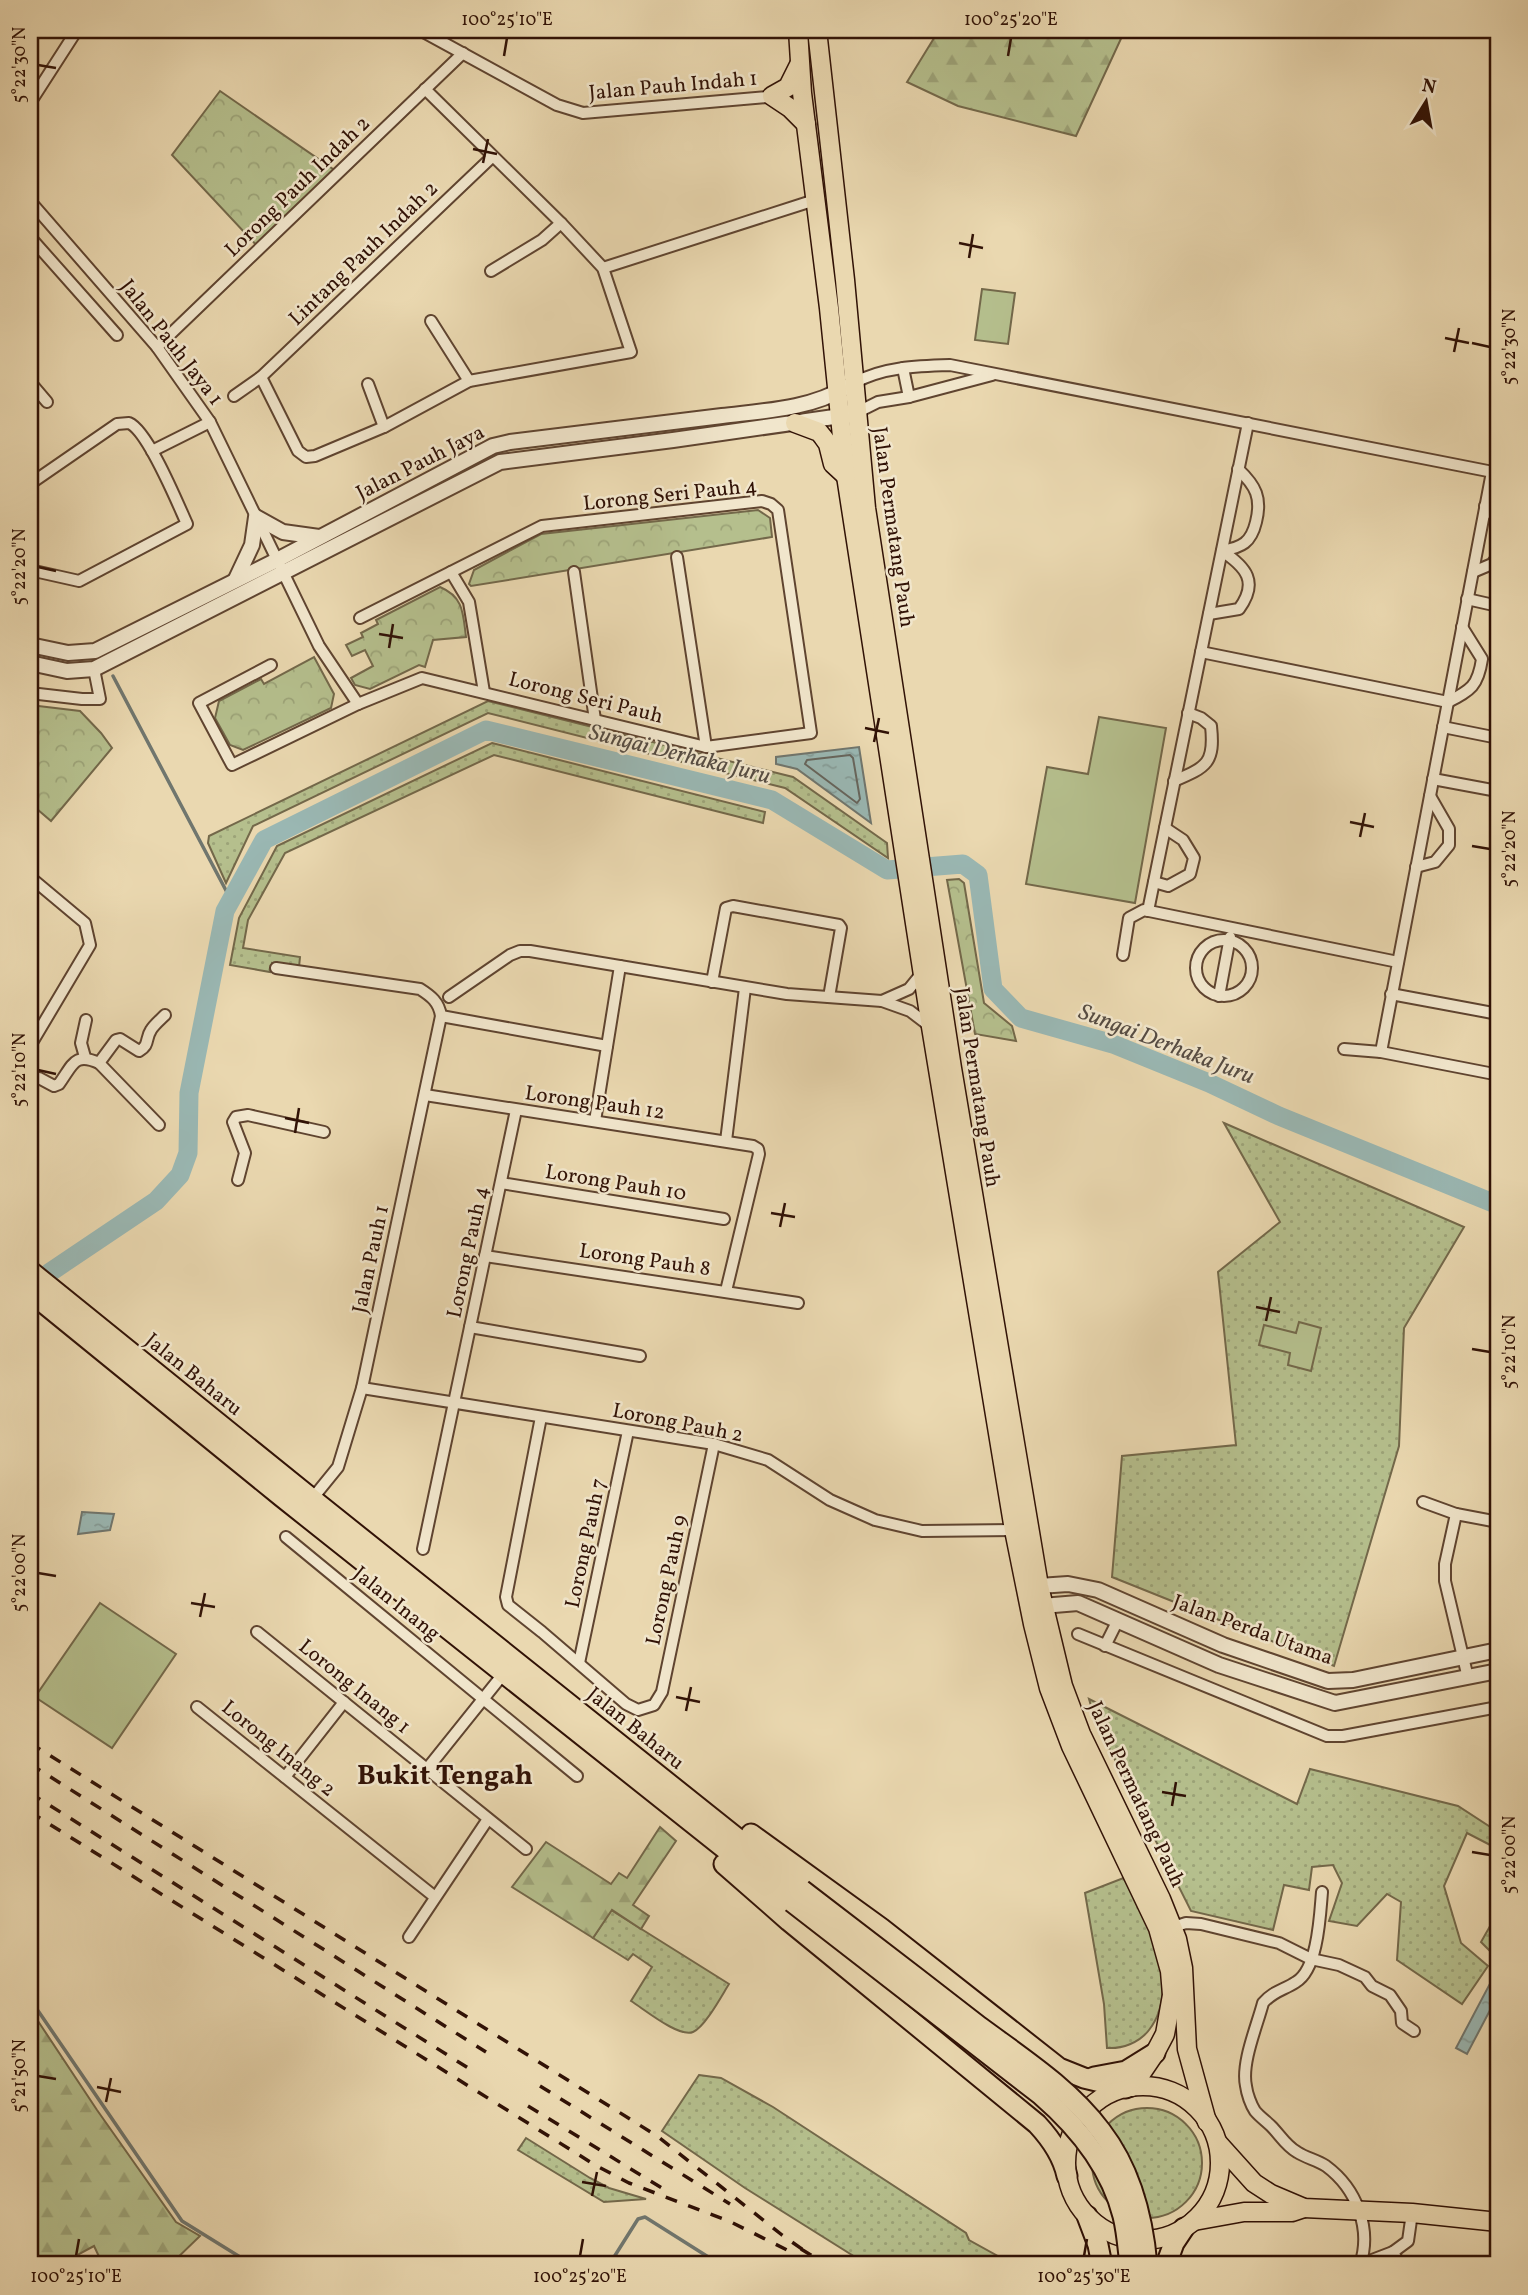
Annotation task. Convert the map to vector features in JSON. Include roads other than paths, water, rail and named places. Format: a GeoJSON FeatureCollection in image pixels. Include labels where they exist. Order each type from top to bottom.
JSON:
{"type":"FeatureCollection","features":[{"type":"Feature","properties":{"kind":"highway","name":"Jalan Baharu"},"geometry":{"type":"LineString","coordinates":[[30,1271],[82,1324],[282,1497],[504,1673],[707,1825]]}},
{"type":"Feature","properties":{"kind":"highway","name":"Jalan Baharu"},"geometry":{"type":"LineString","coordinates":[[30,1292],[82,1324],[312,1499],[707,1825],[1041,2095],[1074,2126],[1099,2162],[1116,2196],[1126,2232],[1130,2265]]}},
{"type":"Feature","properties":{"kind":"highway"},"geometry":{"type":"LineString","coordinates":[[1066,2176],[1065,2168],[1050,2140],[1037,2124],[789,1921],[710,1852],[707,1825],[738,1824],[839,1896],[1067,2072],[1129,2088]]}},
{"type":"Feature","properties":{"kind":"highway","name":"Jalan Baharu"},"geometry":{"type":"LineString","coordinates":[[797,1896],[1046,2077],[1091,2118],[1110,2143],[1129,2181],[1142,2222],[1147,2265]]}},
{"type":"Feature","properties":{"kind":"highway"},"geometry":{"type":"LineString","coordinates":[[1067,2072],[1093,2077],[1110,2075],[1126,2071],[1155,2053]]}},
{"type":"Feature","properties":{"kind":"highway"},"geometry":{"type":"LineString","coordinates":[[1023,2112],[1039,2110],[1053,2099],[1067,2072]]}},
{"type":"Feature","properties":{"kind":"highway"},"geometry":{"type":"LineString","coordinates":[[1087,2216],[1102,2265]]}},
{"type":"Feature","properties":{"kind":"highway"},"geometry":{"type":"LineString","coordinates":[[1166,2265],[1174,2243],[1189,2224]]}},
{"type":"Feature","properties":{"kind":"main road","name":"Jalan Permatang Pauh"},"geometry":{"type":"LineString","coordinates":[[798,30],[802,93],[837,393],[848,415],[866,508],[917,892],[1038,1586],[1063,1686],[1081,1734],[1173,1927],[1183,1968],[1187,2049],[1208,2122]]}},
{"type":"Feature","properties":{"kind":"main road","name":"Jalan Permatang Pauh"},"geometry":{"type":"LineString","coordinates":[[817,30],[854,383],[848,415],[846,477],[909,835]]}},
{"type":"Feature","properties":{"kind":"main road"},"geometry":{"type":"LineString","coordinates":[[800,62],[788,87],[772,96],[790,108],[806,124]]}},
{"type":"Feature","properties":{"kind":"main road"},"geometry":{"type":"LineString","coordinates":[[795,423],[819,432],[828,444],[833,464],[846,477]]}},
{"type":"Feature","properties":{"kind":"main road","name":"Jalan Permatang Pauh"},"geometry":{"type":"LineString","coordinates":[[917,892],[922,973],[1014,1530],[1033,1624],[1049,1688],[1063,1729],[1139,1886],[1163,1944],[1170,1971],[1172,1995],[1168,2025],[1155,2053],[1129,2088]]}},
{"type":"Feature","properties":{"kind":"main road"},"geometry":{"type":"LineString","coordinates":[[1189,2224],[1207,2206],[1216,2189],[1220,2170],[1216,2141],[1208,2122],[1195,2107],[1179,2096],[1151,2087],[1129,2088],[1097,2101],[1082,2116],[1068,2145],[1066,2176],[1076,2202],[1087,2216],[1111,2233],[1139,2240],[1167,2236],[1189,2224],[1244,2212],[1292,2212],[1304,2208]]}},
{"type":"Feature","properties":{"kind":"main road"},"geometry":{"type":"LineString","coordinates":[[1216,2141],[1254,2183],[1271,2194],[1304,2208],[1412,2213],[1498,2222]]}},
{"type":"Feature","properties":{"kind":"street"},"geometry":{"type":"LineString","coordinates":[[30,103],[76,30]]}},
{"type":"Feature","properties":{"kind":"street","name":"Jalan Pauh Indah 1"},"geometry":{"type":"LineString","coordinates":[[420,30],[557,105],[583,113],[822,92]]}},
{"type":"Feature","properties":{"kind":"street","name":"Lorong Pauh Indah 2"},"geometry":{"type":"LineString","coordinates":[[157,347],[463,53]]}},
{"type":"Feature","properties":{"kind":"street"},"geometry":{"type":"LineString","coordinates":[[261,377],[298,451],[306,457],[315,456],[384,427],[469,381],[631,352],[603,268],[425,89]]}},
{"type":"Feature","properties":{"kind":"street","name":"Lintang Pauh Indah 2"},"geometry":{"type":"LineString","coordinates":[[234,396],[261,377],[492,157]]}},
{"type":"Feature","properties":{"kind":"street"},"geometry":{"type":"LineString","coordinates":[[603,268],[815,200]]}},
{"type":"Feature","properties":{"kind":"street","name":"Jalan Pauh Jaya 1"},"geometry":{"type":"LineString","coordinates":[[30,201],[157,347],[210,422],[280,567]]}},
{"type":"Feature","properties":{"kind":"street"},"geometry":{"type":"LineString","coordinates":[[491,271],[542,240],[561,223]]}},
{"type":"Feature","properties":{"kind":"street"},"geometry":{"type":"LineString","coordinates":[[30,237],[117,335]]}},
{"type":"Feature","properties":{"kind":"street"},"geometry":{"type":"LineString","coordinates":[[431,321],[469,381]]}},
{"type":"Feature","properties":{"kind":"street"},"geometry":{"type":"LineString","coordinates":[[854,383],[871,374],[903,368],[950,365],[1495,473],[1485,506],[1381,1052]]}},
{"type":"Feature","properties":{"kind":"street"},"geometry":{"type":"LineString","coordinates":[[903,368],[909,397]]}},
{"type":"Feature","properties":{"kind":"street"},"geometry":{"type":"LineString","coordinates":[[848,415],[878,402],[909,397],[995,374]]}},
{"type":"Feature","properties":{"kind":"street"},"geometry":{"type":"LineString","coordinates":[[30,382],[47,402]]}},
{"type":"Feature","properties":{"kind":"street","name":"Jalan Pauh Jaya"},"geometry":{"type":"LineString","coordinates":[[30,645],[68,653],[95,651],[236,579],[280,567],[321,537],[492,446],[745,414],[807,403],[837,393],[854,383]]}},
{"type":"Feature","properties":{"kind":"street"},"geometry":{"type":"LineString","coordinates":[[368,384],[384,427]]}},
{"type":"Feature","properties":{"kind":"street","name":"Jalan Pauh Jaya"},"geometry":{"type":"LineString","coordinates":[[30,663],[67,671],[94,669],[280,567],[507,460],[848,415]]}},
{"type":"Feature","properties":{"kind":"street"},"geometry":{"type":"LineString","coordinates":[[30,484],[122,422],[134,425],[152,451],[187,524],[79,581],[30,570]]}},
{"type":"Feature","properties":{"kind":"street"},"geometry":{"type":"LineString","coordinates":[[152,451],[210,422]]}},
{"type":"Feature","properties":{"kind":"street"},"geometry":{"type":"LineString","coordinates":[[1148,911],[1248,423]]}},
{"type":"Feature","properties":{"kind":"street"},"geometry":{"type":"LineString","coordinates":[[1222,551],[1245,543],[1252,536],[1259,509],[1260,501],[1256,492],[1247,477],[1238,469]]}},
{"type":"Feature","properties":{"kind":"street","name":"Lorong Seri Pauh 4"},"geometry":{"type":"LineString","coordinates":[[360,618],[542,526],[762,500],[778,510],[811,733]]}},
{"type":"Feature","properties":{"kind":"street"},"geometry":{"type":"LineString","coordinates":[[1485,506],[1498,521]]}},
{"type":"Feature","properties":{"kind":"street"},"geometry":{"type":"LineString","coordinates":[[236,579],[251,545],[256,517],[284,532],[321,537]]}},
{"type":"Feature","properties":{"kind":"street"},"geometry":{"type":"LineString","coordinates":[[1209,614],[1239,609],[1247,598],[1249,582],[1243,566],[1222,551]]}},
{"type":"Feature","properties":{"kind":"street"},"geometry":{"type":"LineString","coordinates":[[1473,572],[1492,564],[1498,556]]}},
{"type":"Feature","properties":{"kind":"street"},"geometry":{"type":"LineString","coordinates":[[677,557],[706,747]]}},
{"type":"Feature","properties":{"kind":"street"},"geometry":{"type":"LineString","coordinates":[[280,567],[319,646],[358,704]]}},
{"type":"Feature","properties":{"kind":"street"},"geometry":{"type":"LineString","coordinates":[[452,572],[469,602],[484,692]]}},
{"type":"Feature","properties":{"kind":"street"},"geometry":{"type":"LineString","coordinates":[[574,572],[596,720]]}},
{"type":"Feature","properties":{"kind":"street"},"geometry":{"type":"LineString","coordinates":[[1467,600],[1498,606]]}},
{"type":"Feature","properties":{"kind":"street"},"geometry":{"type":"LineString","coordinates":[[1201,652],[1448,702],[1473,687],[1479,678],[1482,659],[1462,627]]}},
{"type":"Feature","properties":{"kind":"street","name":"Lorong Seri Pauh"},"geometry":{"type":"LineString","coordinates":[[271,665],[198,703],[232,765],[358,704],[422,678],[706,747],[811,733]]}},
{"type":"Feature","properties":{"kind":"street"},"geometry":{"type":"LineString","coordinates":[[30,693],[100,699],[94,669]]}},
{"type":"Feature","properties":{"kind":"street"},"geometry":{"type":"LineString","coordinates":[[1174,781],[1200,770],[1207,764],[1213,747],[1211,726],[1188,713]]}},
{"type":"Feature","properties":{"kind":"street"},"geometry":{"type":"LineString","coordinates":[[1443,727],[1498,738]]}},
{"type":"Feature","properties":{"kind":"street"},"geometry":{"type":"LineString","coordinates":[[1433,779],[1492,790],[1498,794]]}},
{"type":"Feature","properties":{"kind":"street"},"geometry":{"type":"LineString","coordinates":[[1416,867],[1435,862],[1449,845],[1449,829],[1430,796]]}},
{"type":"Feature","properties":{"kind":"street"},"geometry":{"type":"LineString","coordinates":[[1154,882],[1168,886],[1190,874],[1194,858],[1183,841],[1165,828]]}},
{"type":"Feature","properties":{"kind":"street"},"geometry":{"type":"LineString","coordinates":[[30,877],[85,923],[90,945],[30,1046]]}},
{"type":"Feature","properties":{"kind":"street"},"geometry":{"type":"LineString","coordinates":[[712,982],[726,908],[733,906],[839,925],[841,928],[829,997]]}},
{"type":"Feature","properties":{"kind":"street"},"geometry":{"type":"LineString","coordinates":[[1123,955],[1129,918],[1144,910],[1398,962]]}},
{"type":"Feature","properties":{"kind":"street"},"geometry":{"type":"LineString","coordinates":[[1219,996],[1232,927]]}},
{"type":"Feature","properties":{"kind":"street"},"geometry":{"type":"LineString","coordinates":[[1229,941],[1238,945],[1250,959],[1250,978],[1245,987],[1237,993],[1219,996],[1210,993],[1199,980],[1196,963],[1205,948],[1212,943],[1229,941]]}},
{"type":"Feature","properties":{"kind":"street"},"geometry":{"type":"LineString","coordinates":[[449,997],[520,951],[554,954],[744,988],[882,1001],[910,1011],[931,1027]]}},
{"type":"Feature","properties":{"kind":"street"},"geometry":{"type":"LineString","coordinates":[[595,1121],[620,966]]}},
{"type":"Feature","properties":{"kind":"street"},"geometry":{"type":"LineString","coordinates":[[276,968],[420,989],[431,996],[440,1007],[441,1016],[607,1046]]}},
{"type":"Feature","properties":{"kind":"street"},"geometry":{"type":"LineString","coordinates":[[882,1001],[909,989],[922,973]]}},
{"type":"Feature","properties":{"kind":"street"},"geometry":{"type":"LineString","coordinates":[[726,1141],[744,988]]}},
{"type":"Feature","properties":{"kind":"street"},"geometry":{"type":"LineString","coordinates":[[1391,993],[1498,1014]]}},
{"type":"Feature","properties":{"kind":"street"},"geometry":{"type":"LineString","coordinates":[[99,1063],[116,1040],[139,1051],[143,1050],[148,1043],[149,1032],[164,1015]]}},
{"type":"Feature","properties":{"kind":"street","name":"Jalan Pauh 1"},"geometry":{"type":"LineString","coordinates":[[312,1499],[338,1467],[362,1388],[441,1016]]}},
{"type":"Feature","properties":{"kind":"street"},"geometry":{"type":"LineString","coordinates":[[85,1057],[81,1043],[86,1020]]}},
{"type":"Feature","properties":{"kind":"street"},"geometry":{"type":"LineString","coordinates":[[1344,1049],[1381,1052],[1494,1074]]}},
{"type":"Feature","properties":{"kind":"street"},"geometry":{"type":"LineString","coordinates":[[30,1082],[39,1079],[54,1086],[59,1084],[78,1059],[85,1057],[99,1063],[159,1125]]}},
{"type":"Feature","properties":{"kind":"street","name":"Lorong Pauh 12"},"geometry":{"type":"LineString","coordinates":[[425,1095],[726,1141],[758,1149],[726,1291]]}},
{"type":"Feature","properties":{"kind":"street","name":"Lorong Pauh 4"},"geometry":{"type":"LineString","coordinates":[[423,1549],[516,1110]]}},
{"type":"Feature","properties":{"kind":"street"},"geometry":{"type":"LineString","coordinates":[[238,1180],[245,1153],[233,1122],[236,1117],[248,1115],[324,1132]]}},
{"type":"Feature","properties":{"kind":"street","name":"Lorong Pauh 10"},"geometry":{"type":"LineString","coordinates":[[501,1183],[724,1219]]}},
{"type":"Feature","properties":{"kind":"street","name":"Lorong Pauh 8"},"geometry":{"type":"LineString","coordinates":[[485,1256],[798,1303]]}},
{"type":"Feature","properties":{"kind":"street"},"geometry":{"type":"LineString","coordinates":[[470,1327],[640,1356]]}},
{"type":"Feature","properties":{"kind":"street","name":"Lorong Pauh 2"},"geometry":{"type":"LineString","coordinates":[[362,1388],[714,1444],[768,1460],[830,1500],[875,1521],[922,1531],[1014,1530]]}},
{"type":"Feature","properties":{"kind":"street"},"geometry":{"type":"LineString","coordinates":[[541,1417],[506,1597],[508,1605],[579,1664]]}},
{"type":"Feature","properties":{"kind":"street","name":"Lorong Pauh 7"},"geometry":{"type":"LineString","coordinates":[[579,1664],[628,1431]]}},
{"type":"Feature","properties":{"kind":"street","name":"Lorong Pauh 9"},"geometry":{"type":"LineString","coordinates":[[579,1664],[625,1704],[638,1710],[654,1705],[662,1692],[714,1444]]}},
{"type":"Feature","properties":{"kind":"street"},"geometry":{"type":"LineString","coordinates":[[1423,1503],[1456,1514],[1498,1522]]}},
{"type":"Feature","properties":{"kind":"street"},"geometry":{"type":"LineString","coordinates":[[1456,1514],[1445,1564],[1445,1581],[1468,1678]]}},
{"type":"Feature","properties":{"kind":"street","name":"Jalan Inang"},"geometry":{"type":"LineString","coordinates":[[286,1538],[577,1776]]}},
{"type":"Feature","properties":{"kind":"street","name":"Jalan Perda Utama"},"geometry":{"type":"LineString","coordinates":[[1038,1586],[1069,1584],[1098,1590],[1223,1645],[1328,1681],[1353,1680],[1498,1650]]}},
{"type":"Feature","properties":{"kind":"street","name":"Jalan Perda Utama"},"geometry":{"type":"LineString","coordinates":[[1042,1606],[1078,1603],[1219,1665],[1335,1703],[1498,1671]]}},
{"type":"Feature","properties":{"kind":"street"},"geometry":{"type":"LineString","coordinates":[[1105,1646],[1118,1620]]}},
{"type":"Feature","properties":{"kind":"street","name":"Lorong Inang 1"},"geometry":{"type":"LineString","coordinates":[[257,1632],[526,1849]]}},
{"type":"Feature","properties":{"kind":"street"},"geometry":{"type":"LineString","coordinates":[[1078,1634],[1327,1736],[1343,1736],[1498,1707]]}},
{"type":"Feature","properties":{"kind":"street"},"geometry":{"type":"LineString","coordinates":[[427,1769],[504,1673]]}},
{"type":"Feature","properties":{"kind":"street"},"geometry":{"type":"LineString","coordinates":[[285,1777],[344,1702]]}},
{"type":"Feature","properties":{"kind":"street","name":"Lorong Inang 2"},"geometry":{"type":"LineString","coordinates":[[197,1707],[435,1898]]}},
{"type":"Feature","properties":{"kind":"street"},"geometry":{"type":"LineString","coordinates":[[409,1937],[488,1819]]}},
{"type":"Feature","properties":{"kind":"street"},"geometry":{"type":"LineString","coordinates":[[1322,1892],[1319,1930],[1311,1959],[1298,1982],[1270,1995],[1263,2003],[1245,2071],[1245,2085],[1256,2112],[1274,2129],[1278,2137],[1298,2153],[1328,2168],[1352,2193],[1361,2211],[1365,2251],[1359,2265]]}},
{"type":"Feature","properties":{"kind":"street"},"geometry":{"type":"LineString","coordinates":[[1173,1927],[1186,1923],[1201,1924],[1279,1943],[1311,1959],[1339,1965],[1365,1977],[1372,1986],[1390,1995],[1401,2011],[1402,2023],[1414,2031]]}},
{"type":"Feature","properties":{"kind":"street"},"geometry":{"type":"LineString","coordinates":[[1397,2259],[1408,2241],[1412,2213]]}},
{"type":"Feature","properties":{"kind":"street"},"geometry":{"type":"LineString","coordinates":[[1359,2265],[1397,2259],[1412,2265]]}},
{"type":"Feature","properties":{"kind":"water"},"geometry":{"type":"Polygon","coordinates":[[[859,747],[871,823],[797,769],[776,764],[776,757],[859,747]]]}},
{"type":"Feature","properties":{"kind":"water"},"geometry":{"type":"Polygon","coordinates":[[[82,1512],[114,1514],[110,1530],[78,1534],[82,1512]]]}},
{"type":"Feature","properties":{"kind":"water"},"geometry":{"type":"Polygon","coordinates":[[[1494,1976],[1498,1978],[1498,1995],[1467,2054],[1456,2048],[1494,1976]]]}},
{"type":"Feature","properties":{"kind":"waterway"},"geometry":{"type":"LineString","coordinates":[[113,676],[231,900]]}},
{"type":"Feature","properties":{"kind":"waterway","name":"Sungai Derhaka Juru"},"geometry":{"type":"LineString","coordinates":[[49,1273],[156,1201],[180,1175],[188,1153],[189,1093],[225,911],[264,840],[486,730],[772,800],[887,870],[963,864],[978,875],[993,989],[1021,1018],[1113,1044],[1209,1083],[1279,1116],[1498,1205]]}},
{"type":"Feature","properties":{"kind":"waterway"},"geometry":{"type":"LineString","coordinates":[[30,1999],[182,2221],[253,2265]]}},
{"type":"Feature","properties":{"kind":"waterway"},"geometry":{"type":"LineString","coordinates":[[609,2265],[638,2219],[645,2217],[721,2265]]}},
{"type":"Feature","properties":{"kind":"railway"},"geometry":{"type":"LineString","coordinates":[[30,1743],[657,2136],[809,2254]]}},
{"type":"Feature","properties":{"kind":"railway"},"geometry":{"type":"LineString","coordinates":[[30,1764],[486,2052]]}},
{"type":"Feature","properties":{"kind":"railway"},"geometry":{"type":"LineString","coordinates":[[30,1793],[473,2071]]}},
{"type":"Feature","properties":{"kind":"railway"},"geometry":{"type":"LineString","coordinates":[[30,1812],[595,2165],[629,2183],[731,2222],[793,2253]]}},
{"type":"Feature","properties":{"kind":"railway"},"geometry":{"type":"LineString","coordinates":[[540,2086],[730,2204]]}},
{"type":"Feature","properties":{"kind":"railway"},"geometry":{"type":"LineString","coordinates":[[528,2106],[662,2188]]}},
{"type":"Feature","properties":{"kind":"railway"},"geometry":{"type":"LineString","coordinates":[[801,2249],[827,2265]]}},
{"type":"Feature","properties":{"kind":"district","name":"Bukit Tengah"},"geometry":{"type":"Point","coordinates":[445,1774]}}]}
